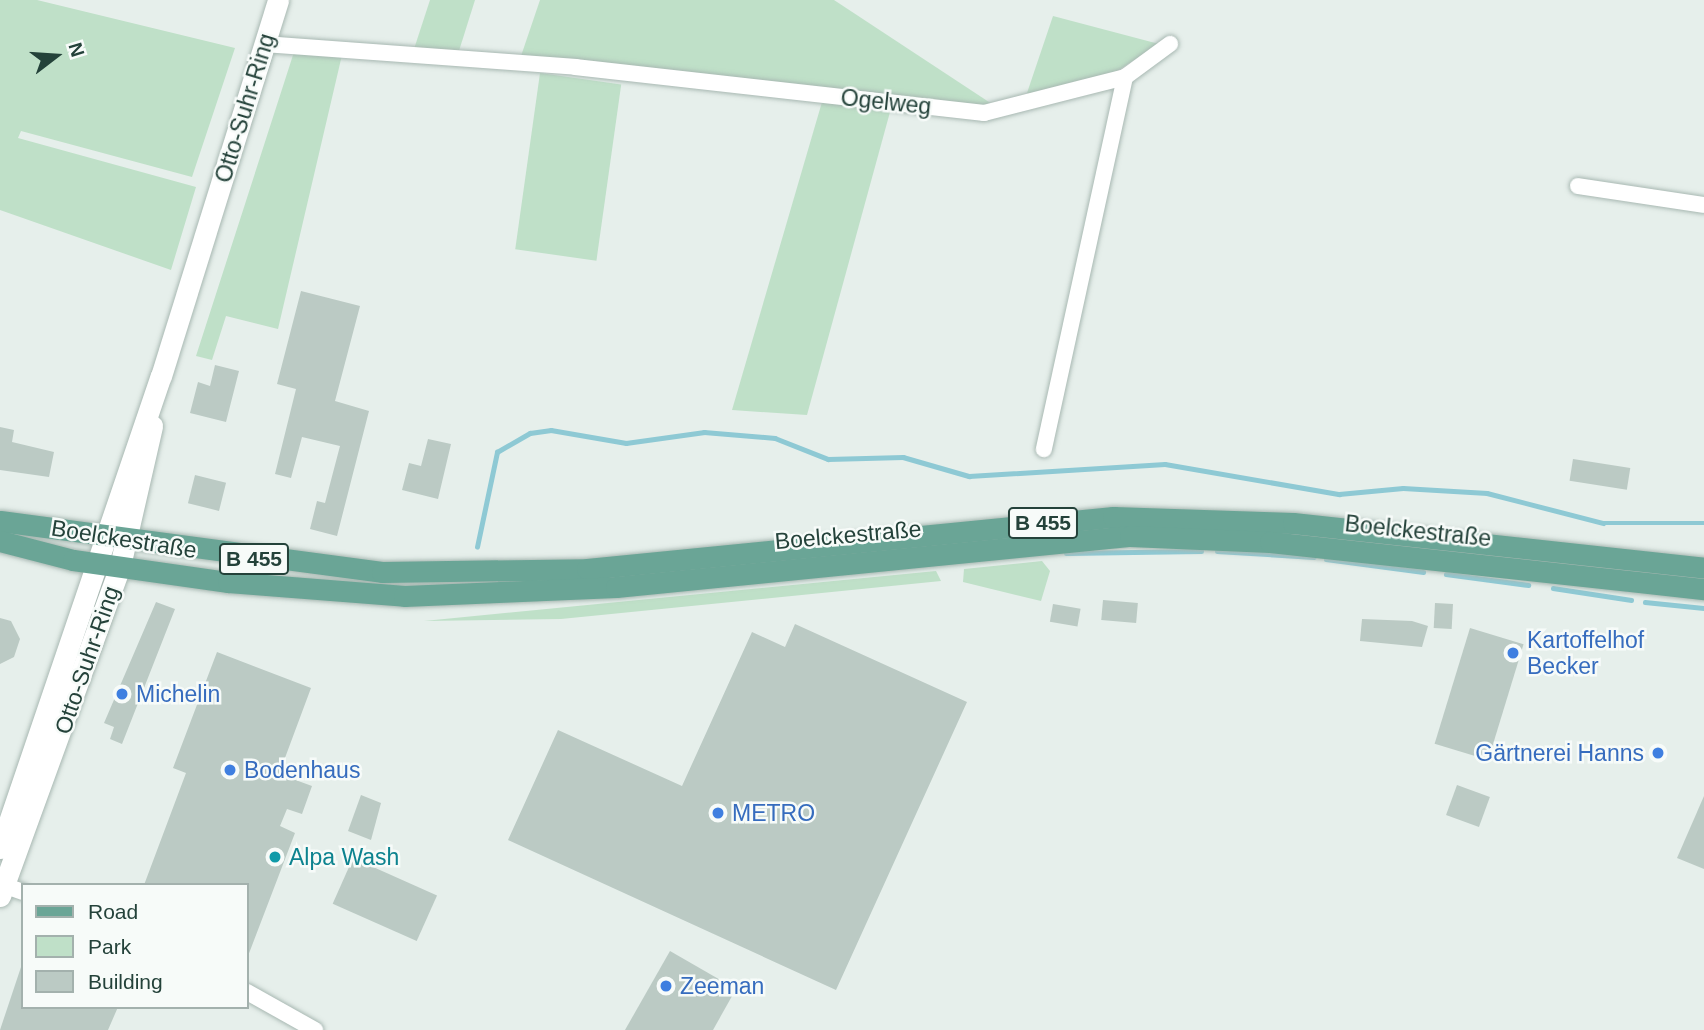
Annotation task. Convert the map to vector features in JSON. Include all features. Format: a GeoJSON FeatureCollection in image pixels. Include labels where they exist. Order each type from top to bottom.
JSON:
{"type":"FeatureCollection","features":[{"type":"Feature","properties":{"kind":"main road","name":"Boelckestraße"},"geometry":{"type":"LineString","coordinates":[[0,521],[342,570],[461,574],[587,569],[1114,516],[1196,517],[1704,568]]}},
{"type":"Feature","properties":{"kind":"main road","name":"Boelckestraße"},"geometry":{"type":"LineString","coordinates":[[0,541],[96,562],[300,591],[427,596],[616,587],[1066,541],[1166,537],[1704,589]]}},
{"type":"Feature","properties":{"kind":"street","name":"Otto-Suhr-Ring"},"geometry":{"type":"LineString","coordinates":[[0,848],[104,536],[161,376],[278,0]]}},
{"type":"Feature","properties":{"kind":"street","name":"Ogelweg"},"geometry":{"type":"LineString","coordinates":[[265,44],[575,67],[984,113],[1125,77]]}},
{"type":"Feature","properties":{"kind":"street"},"geometry":{"type":"LineString","coordinates":[[1044,449],[1125,77],[1170,44]]}},
{"type":"Feature","properties":{"kind":"street"},"geometry":{"type":"LineString","coordinates":[[1578,186],[1704,205]]}},
{"type":"Feature","properties":{"kind":"street","name":"Otto-Suhr-Ring"},"geometry":{"type":"LineString","coordinates":[[7,890],[120,566],[161,376]]}},
{"type":"Feature","properties":{"kind":"street"},"geometry":{"type":"LineString","coordinates":[[248,993],[315,1030]]}},
{"type":"Feature","properties":{"kind":"green space"},"geometry":{"type":"Polygon","coordinates":[[[0,0],[37,0],[235,48],[192,177],[21,131],[18,138],[196,187],[171,270],[0,210],[0,0]]]}},
{"type":"Feature","properties":{"kind":"green space"},"geometry":{"type":"Polygon","coordinates":[[[430,0],[475,0],[458,54],[414,49],[430,0]]]}},
{"type":"Feature","properties":{"kind":"green space"},"geometry":{"type":"Polygon","coordinates":[[[540,0],[834,0],[995,106],[520,59],[540,0]]]}},
{"type":"Feature","properties":{"kind":"green space"},"geometry":{"type":"Polygon","coordinates":[[[1053,16],[1159,44],[1114,73],[1033,96],[1027,93],[1053,16]]]}},
{"type":"Feature","properties":{"kind":"green space"},"geometry":{"type":"Polygon","coordinates":[[[294,52],[342,55],[278,329],[226,316],[212,360],[196,356],[294,52]]]}},
{"type":"Feature","properties":{"kind":"green space"},"geometry":{"type":"Polygon","coordinates":[[[540,73],[621,84],[596,261],[515,249],[540,73]]]}},
{"type":"Feature","properties":{"kind":"green space"},"geometry":{"type":"Polygon","coordinates":[[[822,102],[890,112],[807,415],[732,410],[822,102]]]}},
{"type":"Feature","properties":{"kind":"green space"},"geometry":{"type":"Polygon","coordinates":[[[1042,561],[1050,571],[1041,601],[963,582],[964,569],[1042,561]]]}},
{"type":"Feature","properties":{"kind":"green space"},"geometry":{"type":"Polygon","coordinates":[[[936,571],[941,581],[561,619],[424,621],[936,571]]]}},
{"type":"Feature","properties":{"kind":"building"},"geometry":{"type":"Polygon","coordinates":[[[301,291],[360,306],[335,401],[369,411],[337,536],[310,529],[317,501],[325,503],[340,446],[302,437],[291,478],[275,474],[296,389],[277,384],[301,291]]]}},
{"type":"Feature","properties":{"kind":"building"},"geometry":{"type":"Polygon","coordinates":[[[215,365],[239,371],[226,422],[190,413],[198,382],[210,386],[215,365]]]}},
{"type":"Feature","properties":{"kind":"building"},"geometry":{"type":"Polygon","coordinates":[[[0,427],[14,430],[12,442],[54,452],[49,477],[0,470],[0,427]]]}},
{"type":"Feature","properties":{"kind":"building"},"geometry":{"type":"Polygon","coordinates":[[[428,439],[451,444],[438,499],[402,490],[409,463],[421,466],[428,439]]]}},
{"type":"Feature","properties":{"kind":"building"},"geometry":{"type":"Polygon","coordinates":[[[1573,459],[1630,468],[1627,490],[1570,481],[1573,459]]]}},
{"type":"Feature","properties":{"kind":"building"},"geometry":{"type":"Polygon","coordinates":[[[195,475],[226,483],[219,511],[188,503],[195,475]]]}},
{"type":"Feature","properties":{"kind":"building"},"geometry":{"type":"Polygon","coordinates":[[[1103,600],[1138,603],[1136,623],[1101,620],[1103,600]]]}},
{"type":"Feature","properties":{"kind":"building"},"geometry":{"type":"Polygon","coordinates":[[[156,602],[175,609],[122,744],[110,739],[114,727],[104,723],[156,602]]]}},
{"type":"Feature","properties":{"kind":"building"},"geometry":{"type":"Polygon","coordinates":[[[1435,603],[1453,604],[1452,629],[1434,628],[1435,603]]]}},
{"type":"Feature","properties":{"kind":"building"},"geometry":{"type":"Polygon","coordinates":[[[1053,604],[1081,609],[1077,627],[1050,622],[1053,604]]]}},
{"type":"Feature","properties":{"kind":"building"},"geometry":{"type":"Polygon","coordinates":[[[0,618],[11,621],[20,639],[14,657],[0,664],[0,618]]]}},
{"type":"Feature","properties":{"kind":"building"},"geometry":{"type":"Polygon","coordinates":[[[1362,619],[1412,621],[1428,626],[1422,647],[1360,641],[1362,619]]]}},
{"type":"Feature","properties":{"kind":"building","name":"METRO"},"geometry":{"type":"Polygon","coordinates":[[[795,624],[967,702],[836,990],[508,840],[558,730],[682,786],[752,632],[785,647],[795,624]]]}},
{"type":"Feature","properties":{"kind":"building"},"geometry":{"type":"Polygon","coordinates":[[[1470,628],[1524,644],[1488,760],[1435,744],[1470,628]]]}},
{"type":"Feature","properties":{"kind":"building","name":"Bodenhaus"},"geometry":{"type":"Polygon","coordinates":[[[217,652],[311,688],[279,774],[312,786],[302,814],[287,809],[280,826],[295,833],[248,956],[248,883],[145,883],[186,773],[173,768],[217,652]]]}},
{"type":"Feature","properties":{"kind":"building"},"geometry":{"type":"Polygon","coordinates":[[[1457,785],[1490,797],[1479,827],[1446,815],[1457,785]]]}},
{"type":"Feature","properties":{"kind":"building"},"geometry":{"type":"Polygon","coordinates":[[[361,795],[381,803],[371,840],[348,831],[361,795]]]}},
{"type":"Feature","properties":{"kind":"building"},"geometry":{"type":"Polygon","coordinates":[[[1704,796],[1704,869],[1677,858],[1704,796]]]}},
{"type":"Feature","properties":{"kind":"building"},"geometry":{"type":"Polygon","coordinates":[[[353,858],[437,895],[417,941],[333,904],[353,858]]]}},
{"type":"Feature","properties":{"kind":"building"},"geometry":{"type":"Polygon","coordinates":[[[670,951],[736,989],[713,1030],[625,1030],[670,951]]]}},
{"type":"Feature","properties":{"kind":"building"},"geometry":{"type":"Polygon","coordinates":[[[21,967],[21,1009],[117,1009],[108,1030],[0,1030],[21,967]]]}},
{"type":"Feature","properties":{"kind":"waterway"},"geometry":{"type":"LineString","coordinates":[[477,547],[497,452],[530,433],[551,430],[626,443],[704,432],[775,438],[828,459],[903,457],[969,476],[1165,464],[1339,494],[1403,488],[1487,493],[1603,523],[1704,523]]}},
{"type":"Feature","properties":{"kind":"waterway"},"geometry":{"type":"LineString","coordinates":[[1066,553],[1201,551]]}},
{"type":"Feature","properties":{"kind":"waterway"},"geometry":{"type":"LineString","coordinates":[[1217,551],[1314,557]]}},
{"type":"Feature","properties":{"kind":"waterway"},"geometry":{"type":"LineString","coordinates":[[1326,559],[1423,572]]}},
{"type":"Feature","properties":{"kind":"waterway"},"geometry":{"type":"LineString","coordinates":[[1446,574],[1528,585]]}},
{"type":"Feature","properties":{"kind":"waterway"},"geometry":{"type":"LineString","coordinates":[[1553,588],[1631,600]]}},
{"type":"Feature","properties":{"kind":"waterway"},"geometry":{"type":"LineString","coordinates":[[1645,602],[1704,608]]}},
{"type":"Feature","properties":{"kind":"place","name":"Kartoffelhof Becker"},"geometry":{"type":"Point","coordinates":[1513,653]}},
{"type":"Feature","properties":{"kind":"place","name":"Michelin"},"geometry":{"type":"Point","coordinates":[122,694]}},
{"type":"Feature","properties":{"kind":"place","name":"Gärtnerei Hanns"},"geometry":{"type":"Point","coordinates":[1658,753]}},
{"type":"Feature","properties":{"kind":"place","name":"Bodenhaus"},"geometry":{"type":"Point","coordinates":[230,770]}},
{"type":"Feature","properties":{"kind":"place","name":"METRO"},"geometry":{"type":"Point","coordinates":[718,813]}},
{"type":"Feature","properties":{"kind":"place","name":"Alpa Wash"},"geometry":{"type":"Point","coordinates":[275,857]}},
{"type":"Feature","properties":{"kind":"place","name":"Zeeman"},"geometry":{"type":"Point","coordinates":[666,986]}}]}
